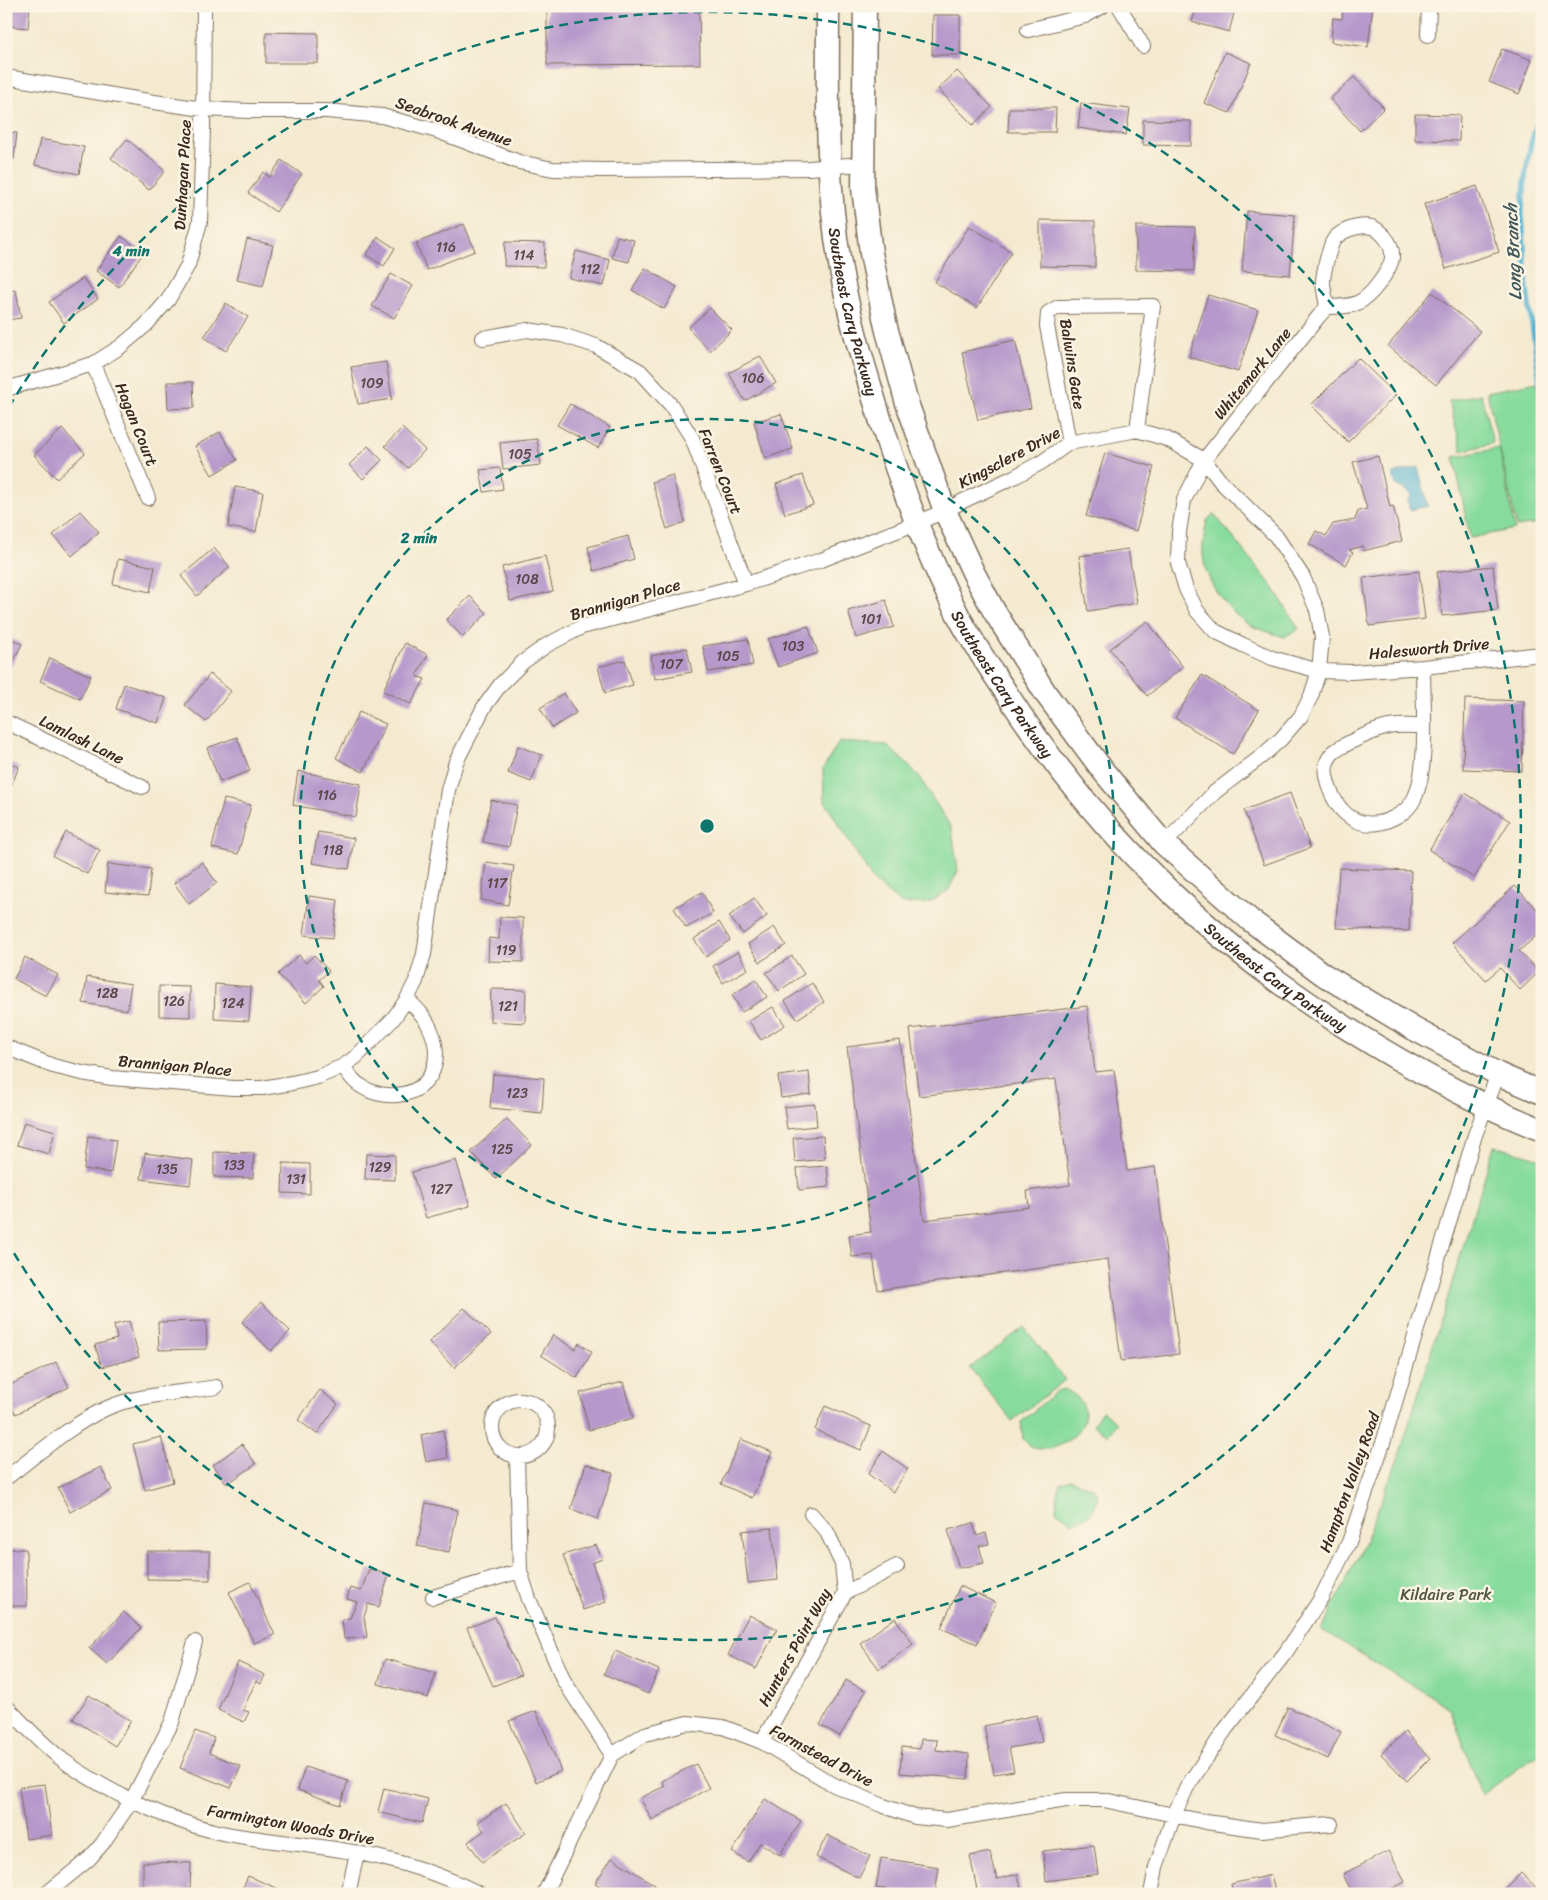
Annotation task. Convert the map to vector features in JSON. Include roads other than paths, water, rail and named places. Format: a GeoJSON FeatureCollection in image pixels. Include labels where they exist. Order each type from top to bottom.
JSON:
{"type":"FeatureCollection","features":[{"type":"Feature","properties":{"kind":"main road","name":"Southeast Cary Parkway"},"geometry":{"type":"LineString","coordinates":[[828,6],[830,192],[840,267],[852,323],[890,449],[917,523],[959,616],[1019,713],[1062,774],[1144,867],[1178,901],[1231,948],[1304,1002],[1399,1060],[1486,1106],[1542,1130]]}},
{"type":"Feature","properties":{"kind":"main road","name":"Southeast Cary Parkway"},"geometry":{"type":"LineString","coordinates":[[865,6],[863,188],[871,253],[886,327],[906,400],[945,512],[990,603],[1046,694],[1104,772],[1164,844],[1250,920],[1324,975],[1414,1029],[1498,1074],[1542,1093]]}},
{"type":"Feature","properties":{"kind":"street","name":"Dunhagan Place"},"geometry":{"type":"LineString","coordinates":[[6,390],[93,364],[120,347],[146,325],[168,300],[188,265],[200,222],[204,6]]}},
{"type":"Feature","properties":{"kind":"street"},"geometry":{"type":"LineString","coordinates":[[1028,30],[1085,16],[1103,6]]}},
{"type":"Feature","properties":{"kind":"street"},"geometry":{"type":"LineString","coordinates":[[1119,6],[1143,46]]}},
{"type":"Feature","properties":{"kind":"street"},"geometry":{"type":"LineString","coordinates":[[1428,35],[1429,6]]}},
{"type":"Feature","properties":{"kind":"street","name":"Seabrook Avenue"},"geometry":{"type":"LineString","coordinates":[[6,77],[148,101],[203,108],[249,111],[327,111],[382,116],[437,131],[518,162],[553,169],[829,167],[862,164]]}},
{"type":"Feature","properties":{"kind":"street"},"geometry":{"type":"LineString","coordinates":[[1356,227],[1373,227],[1382,233],[1391,244],[1393,258],[1385,275],[1370,295],[1359,303],[1349,307],[1327,307],[1323,281],[1332,242],[1342,233],[1356,227]]}},
{"type":"Feature","properties":{"kind":"street","name":"Balwins Gate"},"geometry":{"type":"LineString","coordinates":[[1068,442],[1047,326],[1048,313],[1058,307],[1154,306],[1137,430]]}},
{"type":"Feature","properties":{"kind":"street","name":"Whitemark Lane"},"geometry":{"type":"LineString","coordinates":[[1204,460],[1327,307]]}},
{"type":"Feature","properties":{"kind":"street","name":"Farren Court"},"geometry":{"type":"LineString","coordinates":[[483,338],[527,330],[562,335],[596,346],[640,371],[670,405],[692,438],[746,584]]}},
{"type":"Feature","properties":{"kind":"street","name":"Hagan Court"},"geometry":{"type":"LineString","coordinates":[[93,364],[148,498]]}},
{"type":"Feature","properties":{"kind":"street","name":"Kingsclere Drive"},"geometry":{"type":"LineString","coordinates":[[945,512],[1021,474],[1042,462],[1068,442],[1137,430],[1167,439],[1204,460],[1221,482],[1276,536],[1303,577],[1317,610],[1322,638],[1319,671],[1311,696],[1301,716],[1281,739],[1215,792],[1164,844]]}},
{"type":"Feature","properties":{"kind":"street"},"geometry":{"type":"LineString","coordinates":[[1204,460],[1184,500],[1179,532],[1178,563],[1186,589],[1197,611],[1215,631],[1243,645],[1272,658],[1319,671]]}},
{"type":"Feature","properties":{"kind":"street","name":"Brannigan Place"},"geometry":{"type":"LineString","coordinates":[[6,1047],[53,1066],[82,1073],[112,1078],[234,1088],[262,1088],[292,1083],[318,1077],[343,1066],[356,1057],[393,1019],[407,999],[416,981],[424,954],[448,790],[462,748],[484,707],[500,685],[534,653],[562,636],[582,627],[746,584],[821,560],[945,512]]}},
{"type":"Feature","properties":{"kind":"street","name":"Halesworth Drive"},"geometry":{"type":"LineString","coordinates":[[1319,671],[1352,672],[1422,667],[1542,654]]}},
{"type":"Feature","properties":{"kind":"street"},"geometry":{"type":"LineString","coordinates":[[1422,667],[1424,759],[1421,779],[1415,798],[1406,812],[1388,821],[1374,824],[1356,822],[1344,815],[1332,797],[1324,772],[1326,763],[1333,753],[1359,738],[1389,727],[1423,726]]}},
{"type":"Feature","properties":{"kind":"street","name":"Lamlash Lane"},"geometry":{"type":"LineString","coordinates":[[6,722],[142,787]]}},
{"type":"Feature","properties":{"kind":"street"},"geometry":{"type":"LineString","coordinates":[[343,1066],[360,1086],[376,1093],[405,1094],[426,1082],[433,1072],[436,1062],[435,1045],[429,1027],[421,1013],[407,999]]}},
{"type":"Feature","properties":{"kind":"street","name":"Hampton Valley Road"},"geometry":{"type":"LineString","coordinates":[[1150,1894],[1156,1867],[1174,1814],[1187,1787],[1225,1730],[1291,1644],[1321,1598],[1349,1542],[1383,1443],[1475,1135],[1498,1074]]}},
{"type":"Feature","properties":{"kind":"street"},"geometry":{"type":"LineString","coordinates":[[6,1478],[72,1429],[108,1408],[145,1397],[216,1387]]}},
{"type":"Feature","properties":{"kind":"street"},"geometry":{"type":"LineString","coordinates":[[516,1400],[525,1400],[541,1410],[546,1418],[548,1427],[542,1445],[535,1452],[517,1456],[508,1454],[500,1448],[492,1433],[492,1424],[500,1408],[516,1400]]}},
{"type":"Feature","properties":{"kind":"street"},"geometry":{"type":"LineString","coordinates":[[517,1456],[520,1571],[529,1599],[564,1681],[612,1755],[544,1894]]}},
{"type":"Feature","properties":{"kind":"street","name":"Hunters Point Way"},"geometry":{"type":"LineString","coordinates":[[762,1742],[845,1593],[842,1564],[827,1532],[812,1514]]}},
{"type":"Feature","properties":{"kind":"street"},"geometry":{"type":"LineString","coordinates":[[845,1593],[897,1566]]}},
{"type":"Feature","properties":{"kind":"street"},"geometry":{"type":"LineString","coordinates":[[432,1597],[520,1571]]}},
{"type":"Feature","properties":{"kind":"street"},"geometry":{"type":"LineString","coordinates":[[46,1894],[89,1859],[102,1844],[132,1800],[172,1722],[195,1642]]}},
{"type":"Feature","properties":{"kind":"street","name":"Farmington Woods Drive"},"geometry":{"type":"LineString","coordinates":[[6,1706],[63,1760],[93,1780],[132,1800],[194,1825],[223,1833],[356,1853],[422,1869],[480,1894]]}},
{"type":"Feature","properties":{"kind":"street","name":"Farmstead Drive"},"geometry":{"type":"LineString","coordinates":[[612,1755],[645,1734],[687,1723],[723,1727],[762,1742],[834,1785],[915,1817],[947,1820],[1066,1800],[1104,1800],[1206,1822],[1262,1830],[1331,1824]]}},
{"type":"Feature","properties":{"kind":"street"},"geometry":{"type":"LineString","coordinates":[[348,1894],[356,1853]]}},
{"type":"Feature","properties":{"kind":"water"},"geometry":{"type":"Polygon","coordinates":[[[1418,467],[1428,506],[1410,510],[1407,500],[1411,496],[1409,492],[1396,485],[1392,474],[1418,467]]]}},
{"type":"Feature","properties":{"kind":"waterway","name":"Long Branch"},"geometry":{"type":"LineString","coordinates":[[1542,106],[1531,143],[1522,213],[1527,289],[1542,398]]}},
{"type":"Feature","properties":{"kind":"park label","name":"Kildaire Park"},"geometry":{"type":"Point","coordinates":[1446,1594]}}]}
